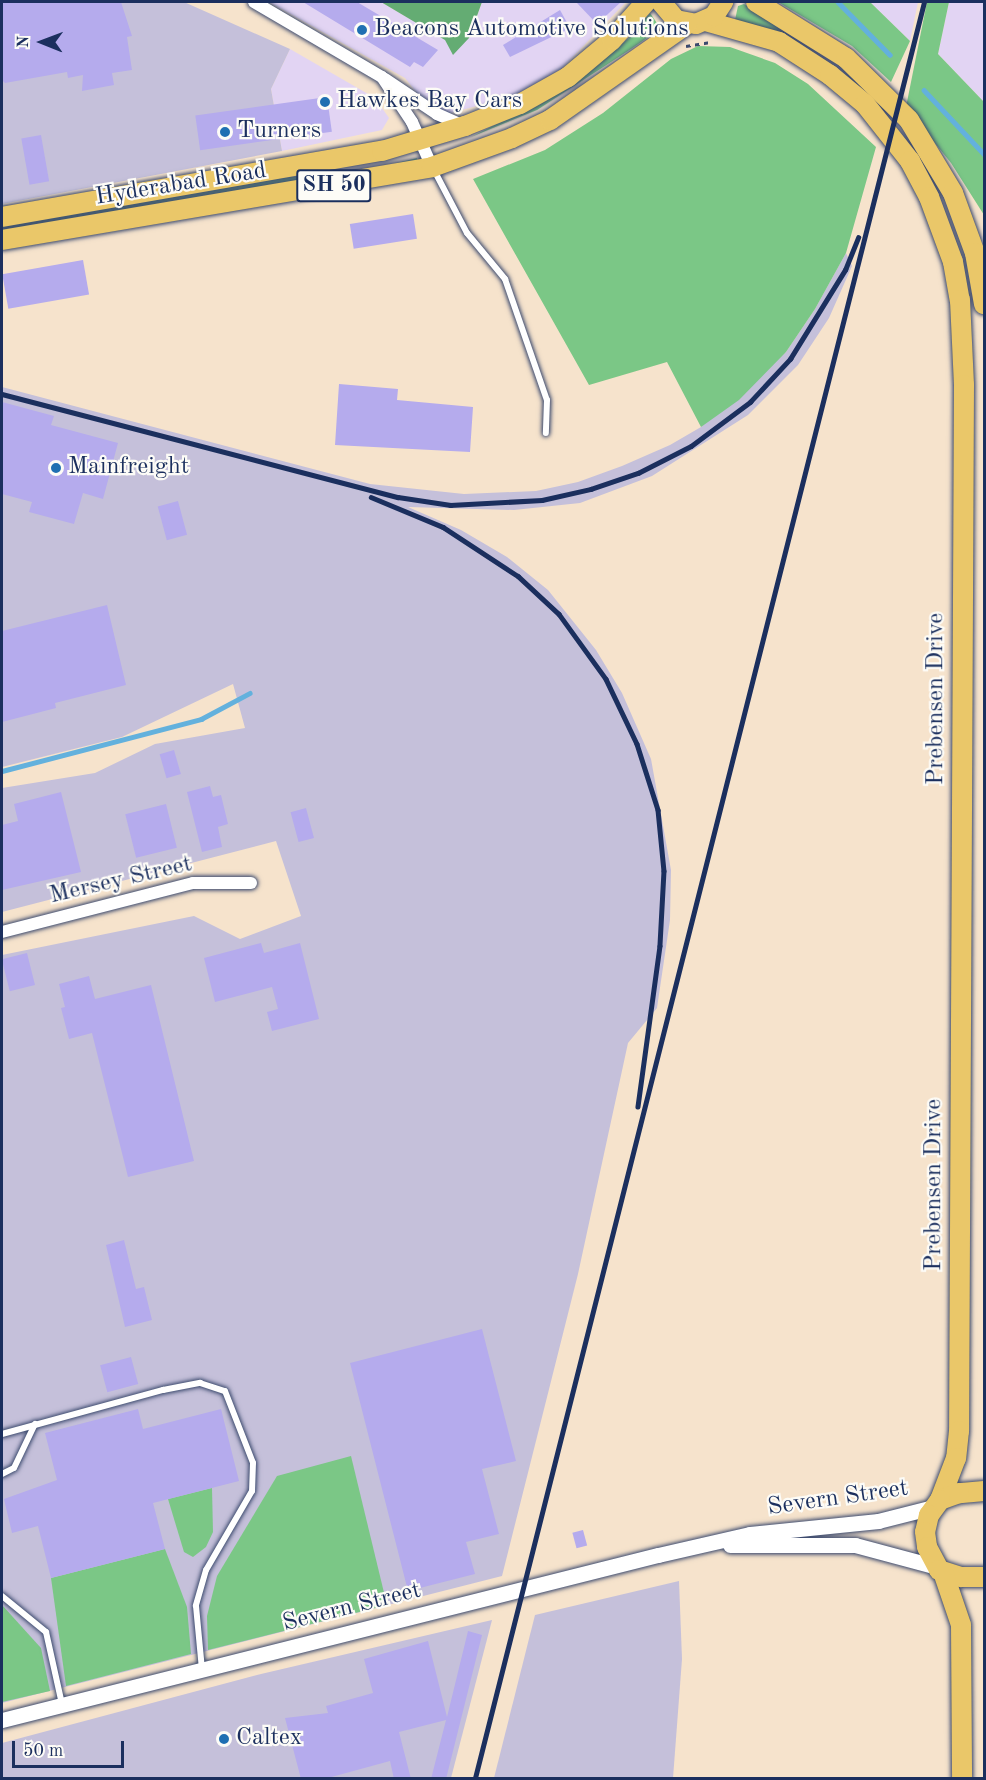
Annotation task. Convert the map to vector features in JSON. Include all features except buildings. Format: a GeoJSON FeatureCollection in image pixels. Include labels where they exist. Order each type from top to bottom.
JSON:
{"type":"FeatureCollection","features":[{"type":"Feature","properties":{"kind":"main road","name":"Hyderabad Road"},"geometry":{"type":"LineString","coordinates":[[2,217],[343,159],[421,141],[520,104],[568,77],[612,40],[646,2]]}},
{"type":"Feature","properties":{"kind":"main road"},"geometry":{"type":"LineString","coordinates":[[661,2],[668,14],[696,23]]}},
{"type":"Feature","properties":{"kind":"main road","name":"SH 50"},"geometry":{"type":"LineString","coordinates":[[696,23],[723,2]]}},
{"type":"Feature","properties":{"kind":"main road"},"geometry":{"type":"LineString","coordinates":[[756,2],[846,58],[909,120],[953,193],[975,253],[984,304]]}},
{"type":"Feature","properties":{"kind":"main road","name":"Hyderabad Road"},"geometry":{"type":"LineString","coordinates":[[2,240],[432,167],[550,120],[696,23]]}},
{"type":"Feature","properties":{"kind":"main road","name":"Prebensen Drive"},"geometry":{"type":"LineString","coordinates":[[696,23],[779,42],[830,75],[865,105],[910,162],[928,197],[952,262],[960,300],[964,397],[959,1431],[956,1458],[937,1504],[926,1541],[940,1569]]}},
{"type":"Feature","properties":{"kind":"main road"},"geometry":{"type":"LineString","coordinates":[[937,1504],[959,1492],[984,1491]]}},
{"type":"Feature","properties":{"kind":"main road"},"geometry":{"type":"LineString","coordinates":[[940,1569],[961,1577],[984,1577]]}},
{"type":"Feature","properties":{"kind":"main road"},"geometry":{"type":"LineString","coordinates":[[940,1569],[958,1610],[963,1640],[962,1779]]}},
{"type":"Feature","properties":{"kind":"street"},"geometry":{"type":"LineString","coordinates":[[254,2],[406,90],[436,114],[465,126]]}},
{"type":"Feature","properties":{"kind":"street"},"geometry":{"type":"LineString","coordinates":[[382,77],[401,102],[432,167]]}},
{"type":"Feature","properties":{"kind":"street","name":"Mersey Street"},"geometry":{"type":"LineString","coordinates":[[2,932],[193,883],[251,883]]}},
{"type":"Feature","properties":{"kind":"street","name":"Severn Street"},"geometry":{"type":"LineString","coordinates":[[2,1720],[524,1587],[750,1534],[878,1521],[937,1504]]}},
{"type":"Feature","properties":{"kind":"street","name":"Severn Street"},"geometry":{"type":"LineString","coordinates":[[715,1544],[855,1545],[940,1569]]}},
{"type":"Feature","properties":{"kind":"lane"},"geometry":{"type":"LineString","coordinates":[[432,167],[461,224],[506,279],[547,400],[546,433]]}},
{"type":"Feature","properties":{"kind":"lane"},"geometry":{"type":"LineString","coordinates":[[2,1434],[201,1383],[225,1391],[253,1463],[252,1491],[206,1570],[196,1606],[197,1651],[202,1669]]}},
{"type":"Feature","properties":{"kind":"lane"},"geometry":{"type":"LineString","coordinates":[[2,1474],[14,1468],[35,1424]]}},
{"type":"Feature","properties":{"kind":"lane"},"geometry":{"type":"LineString","coordinates":[[2,1596],[46,1632],[62,1705]]}},
{"type":"Feature","properties":{"kind":"path"},"geometry":{"type":"LineString","coordinates":[[675,51],[713,42]]}},
{"type":"Feature","properties":{"kind":"shaded area"},"geometry":{"type":"Polygon","coordinates":[[[2,2],[184,2],[290,49],[271,89],[282,151],[2,204],[2,2]]]}},
{"type":"Feature","properties":{"kind":"shaded area"},"geometry":{"type":"Polygon","coordinates":[[[269,2],[381,2],[446,40],[469,38],[482,2],[626,2],[561,69],[517,95],[436,117],[405,78],[269,2]]]}},
{"type":"Feature","properties":{"kind":"shaded area"},"geometry":{"type":"Polygon","coordinates":[[[870,2],[918,2],[910,41],[870,2]]]}},
{"type":"Feature","properties":{"kind":"shaded area"},"geometry":{"type":"Polygon","coordinates":[[[949,2],[984,2],[984,102],[938,54],[949,2]]]}},
{"type":"Feature","properties":{"kind":"shaded area","name":"Hawkes Bay Cars"},"geometry":{"type":"Polygon","coordinates":[[[290,49],[375,98],[389,118],[382,130],[282,151],[271,89],[290,49]]]}},
{"type":"Feature","properties":{"kind":"shaded area"},"geometry":{"type":"Polygon","coordinates":[[[846,253],[852,266],[829,318],[798,365],[748,415],[652,476],[580,503],[514,510],[408,507],[461,530],[507,557],[548,590],[596,650],[622,693],[651,759],[671,870],[670,920],[657,1008],[628,1043],[578,1274],[502,1576],[2,1703],[2,955],[194,916],[240,939],[301,916],[276,841],[2,912],[2,788],[95,773],[155,744],[245,728],[233,684],[122,737],[2,767],[2,387],[370,484],[464,494],[536,491],[578,482],[622,466],[670,445],[701,427],[786,352],[815,309],[846,253]]]}},
{"type":"Feature","properties":{"kind":"shaded area"},"geometry":{"type":"Polygon","coordinates":[[[679,1581],[682,1659],[673,1778],[494,1778],[535,1615],[679,1581]]]}},
{"type":"Feature","properties":{"kind":"shaded area"},"geometry":{"type":"Polygon","coordinates":[[[492,1620],[451,1778],[2,1778],[2,1743],[261,1674],[492,1620]]]}},
{"type":"Feature","properties":{"kind":"green space"},"geometry":{"type":"Polygon","coordinates":[[[381,2],[482,2],[469,38],[453,55],[445,40],[381,2]]]}},
{"type":"Feature","properties":{"kind":"green space"},"geometry":{"type":"Polygon","coordinates":[[[778,2],[870,2],[910,41],[891,82],[852,46],[778,2]]]}},
{"type":"Feature","properties":{"kind":"green space"},"geometry":{"type":"Polygon","coordinates":[[[927,2],[949,2],[938,54],[984,102],[984,215],[951,163],[906,107],[927,2]]]}},
{"type":"Feature","properties":{"kind":"green space"},"geometry":{"type":"Polygon","coordinates":[[[744,4],[809,51],[735,20],[738,6],[744,4]]]}},
{"type":"Feature","properties":{"kind":"green space"},"geometry":{"type":"Polygon","coordinates":[[[650,13],[659,26],[657,31],[537,110],[471,137],[570,87],[629,38],[650,13]]]}},
{"type":"Feature","properties":{"kind":"green space"},"geometry":{"type":"Polygon","coordinates":[[[698,46],[730,47],[775,63],[808,84],[876,147],[846,253],[815,309],[786,352],[739,400],[701,427],[667,362],[589,385],[473,179],[545,150],[603,113],[671,59],[698,46]]]}},
{"type":"Feature","properties":{"kind":"green space"},"geometry":{"type":"Polygon","coordinates":[[[417,158],[417,161],[314,181],[2,233],[2,225],[250,181],[373,169],[417,158]]]}},
{"type":"Feature","properties":{"kind":"green space"},"geometry":{"type":"Polygon","coordinates":[[[351,1456],[387,1605],[208,1650],[207,1616],[217,1576],[277,1476],[351,1456]]]}},
{"type":"Feature","properties":{"kind":"green space"},"geometry":{"type":"Polygon","coordinates":[[[212,1488],[213,1532],[206,1547],[193,1557],[184,1552],[168,1499],[212,1488]]]}},
{"type":"Feature","properties":{"kind":"green space"},"geometry":{"type":"Polygon","coordinates":[[[165,1549],[187,1607],[191,1654],[66,1686],[51,1578],[165,1549]]]}},
{"type":"Feature","properties":{"kind":"green space"},"geometry":{"type":"Polygon","coordinates":[[[2,1605],[41,1648],[50,1691],[2,1702],[2,1605]]]}},
{"type":"Feature","properties":{"kind":"waterway"},"geometry":{"type":"LineString","coordinates":[[838,2],[890,55]]}},
{"type":"Feature","properties":{"kind":"waterway"},"geometry":{"type":"LineString","coordinates":[[924,90],[984,154]]}},
{"type":"Feature","properties":{"kind":"waterway"},"geometry":{"type":"LineString","coordinates":[[2,771],[201,719],[250,693]]}},
{"type":"Feature","properties":{"kind":"railway"},"geometry":{"type":"LineString","coordinates":[[475,1778],[924,2]]}},
{"type":"Feature","properties":{"kind":"railway"},"geometry":{"type":"LineString","coordinates":[[2,394],[398,497],[450,505],[542,500],[591,489],[638,473],[691,446],[750,402],[790,359],[845,270],[858,237]]}},
{"type":"Feature","properties":{"kind":"railway"},"geometry":{"type":"LineString","coordinates":[[371,497],[443,527],[518,576],[559,614],[606,679],[637,744],[658,810],[664,871],[660,946],[638,1107]]}},
{"type":"Feature","properties":{"kind":"place","name":"Beacons Automotive Solutions"},"geometry":{"type":"Point","coordinates":[362,30]}},
{"type":"Feature","properties":{"kind":"place","name":"Hawkes Bay Cars"},"geometry":{"type":"Point","coordinates":[325,102]}},
{"type":"Feature","properties":{"kind":"place","name":"Turners"},"geometry":{"type":"Point","coordinates":[225,132]}},
{"type":"Feature","properties":{"kind":"place","name":"Mainfreight"},"geometry":{"type":"Point","coordinates":[56,468]}},
{"type":"Feature","properties":{"kind":"place","name":"Caltex"},"geometry":{"type":"Point","coordinates":[224,1739]}}]}
